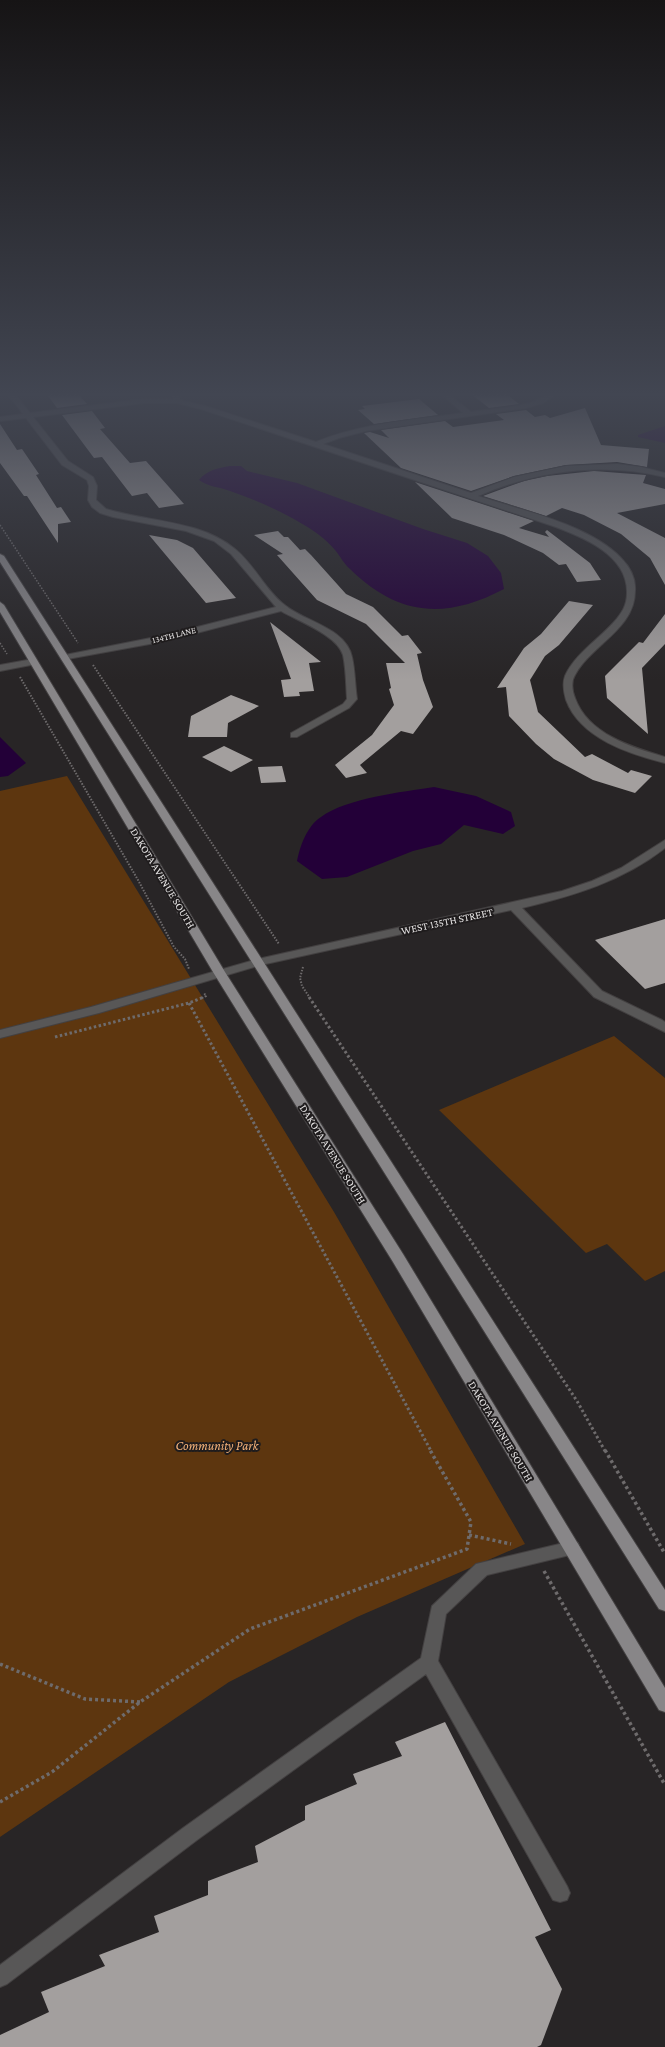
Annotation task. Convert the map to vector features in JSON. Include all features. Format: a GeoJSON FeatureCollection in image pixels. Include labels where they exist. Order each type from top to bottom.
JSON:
{"type":"FeatureCollection","features":[{"type":"Feature","properties":{"kind":"main road"},"geometry":{"type":"LineString","coordinates":[[0,556],[665,1604]]}},
{"type":"Feature","properties":{"kind":"main road","name":"DAKOTA AVENUE SOUTH"},"geometry":{"type":"LineString","coordinates":[[0,605],[219,972],[398,1258],[665,1704]]}},
{"type":"Feature","properties":{"kind":"street"},"geometry":{"type":"LineString","coordinates":[[93,489],[92,500],[95,505],[103,511],[116,515],[188,529],[217,539],[234,552],[282,608],[322,629],[341,644],[347,655],[352,699],[346,706],[294,735]]}},
{"type":"Feature","properties":{"kind":"street"},"geometry":{"type":"LineString","coordinates":[[449,489],[574,531],[605,548],[627,570],[631,580],[632,592],[625,615],[579,663],[570,675],[568,687],[570,699],[587,724],[602,736],[621,746],[665,760]]}},
{"type":"Feature","properties":{"kind":"street"},"geometry":{"type":"LineString","coordinates":[[471,496],[488,489]]}},
{"type":"Feature","properties":{"kind":"street","name":"134TH LANE"},"geometry":{"type":"LineString","coordinates":[[65,658],[166,638],[282,608]]}},
{"type":"Feature","properties":{"kind":"street"},"geometry":{"type":"LineString","coordinates":[[0,668],[33,662]]}},
{"type":"Feature","properties":{"kind":"street","name":"WEST 135TH STREET"},"geometry":{"type":"LineString","coordinates":[[0,1034],[95,1010],[219,972],[258,962],[550,898],[600,882],[638,863],[665,843]]}},
{"type":"Feature","properties":{"kind":"street"},"geometry":{"type":"LineString","coordinates":[[514,906],[598,994],[658,1023],[665,1028]]}},
{"type":"Feature","properties":{"kind":"street"},"geometry":{"type":"LineString","coordinates":[[560,1893],[429,1662],[438,1611],[482,1570],[572,1548]]}},
{"type":"Feature","properties":{"kind":"street"},"geometry":{"type":"LineString","coordinates":[[0,1977],[190,1834],[429,1662]]}},
{"type":"Feature","properties":{"kind":"path"},"geometry":{"type":"LineString","coordinates":[[0,525],[172,781],[275,940],[304,968],[300,978],[302,986],[577,1401],[665,1554]]}},
{"type":"Feature","properties":{"kind":"path"},"geometry":{"type":"LineString","coordinates":[[0,643],[134,873],[174,947],[185,959],[193,981],[206,996],[189,1003],[53,1037]]}},
{"type":"Feature","properties":{"kind":"path"},"geometry":{"type":"LineString","coordinates":[[0,1802],[52,1772],[140,1702],[250,1629],[467,1549],[471,1522],[189,1003]]}},
{"type":"Feature","properties":{"kind":"path"},"geometry":{"type":"LineString","coordinates":[[469,1535],[531,1548],[665,1785]]}},
{"type":"Feature","properties":{"kind":"path"},"geometry":{"type":"LineString","coordinates":[[0,1664],[85,1699],[140,1702]]}},
{"type":"Feature","properties":{"kind":"green space","name":"Community Park"},"geometry":{"type":"Polygon","coordinates":[[[67,776],[334,1212],[525,1544],[357,1617],[229,1682],[0,1837],[0,791],[67,776]]]}},
{"type":"Feature","properties":{"kind":"green space"},"geometry":{"type":"Polygon","coordinates":[[[614,1036],[665,1078],[665,1271],[645,1281],[607,1244],[586,1253],[439,1110],[614,1036]]]}},
{"type":"Feature","properties":{"kind":"shaded area"},"geometry":{"type":"Polygon","coordinates":[[[220,489],[312,489],[423,529],[467,543],[488,556],[501,573],[504,589],[462,606],[442,609],[423,608],[404,604],[386,596],[368,585],[346,565],[337,552],[323,538],[309,528],[283,513],[257,501],[220,489]]]}},
{"type":"Feature","properties":{"kind":"shaded area"},"geometry":{"type":"Polygon","coordinates":[[[0,737],[26,763],[8,776],[0,777],[0,737]]]}},
{"type":"Feature","properties":{"kind":"shaded area"},"geometry":{"type":"Polygon","coordinates":[[[434,787],[476,796],[511,812],[515,826],[503,834],[464,825],[441,844],[413,851],[347,877],[322,879],[297,861],[302,843],[308,831],[316,821],[332,810],[360,800],[434,787]]]}},
{"type":"Feature","properties":{"kind":"building"},"geometry":{"type":"Polygon","coordinates":[[[19,489],[45,489],[57,508],[61,507],[71,522],[58,524],[58,543],[27,496],[24,496],[19,489]]]}},
{"type":"Feature","properties":{"kind":"building"},"geometry":{"type":"Polygon","coordinates":[[[126,489],[170,489],[184,504],[159,508],[147,493],[132,496],[126,489]]]}},
{"type":"Feature","properties":{"kind":"building"},"geometry":{"type":"Polygon","coordinates":[[[422,489],[435,489],[534,521],[519,528],[549,537],[545,532],[547,530],[590,563],[601,580],[577,582],[566,564],[559,565],[543,553],[504,535],[452,518],[422,489]]]}},
{"type":"Feature","properties":{"kind":"building"},"geometry":{"type":"Polygon","coordinates":[[[463,489],[478,489],[471,491],[463,489]]]}},
{"type":"Feature","properties":{"kind":"building"},"geometry":{"type":"Polygon","coordinates":[[[503,489],[665,489],[665,504],[617,513],[665,538],[665,585],[650,558],[621,534],[584,515],[562,508],[546,516],[483,496],[503,489]]]}},
{"type":"Feature","properties":{"kind":"building"},"geometry":{"type":"Polygon","coordinates":[[[278,531],[284,537],[288,537],[300,550],[305,549],[346,594],[373,607],[402,636],[408,635],[422,653],[417,654],[423,680],[433,707],[413,734],[401,731],[360,765],[367,773],[346,778],[335,765],[372,735],[394,705],[389,689],[391,688],[386,663],[405,663],[366,624],[317,600],[277,555],[283,554],[254,535],[278,531]]]}},
{"type":"Feature","properties":{"kind":"building"},"geometry":{"type":"Polygon","coordinates":[[[149,535],[177,540],[193,548],[236,598],[206,603],[149,535]]]}},
{"type":"Feature","properties":{"kind":"building"},"geometry":{"type":"Polygon","coordinates":[[[569,601],[593,605],[559,645],[545,656],[530,680],[538,712],[585,757],[592,754],[628,773],[631,770],[652,776],[635,793],[593,780],[554,759],[536,744],[509,716],[506,687],[497,688],[524,648],[541,634],[569,601]]]}},
{"type":"Feature","properties":{"kind":"building"},"geometry":{"type":"Polygon","coordinates":[[[665,614],[665,644],[642,668],[648,734],[607,698],[605,676],[639,642],[643,643],[665,614]]]}},
{"type":"Feature","properties":{"kind":"building"},"geometry":{"type":"Polygon","coordinates":[[[270,622],[321,662],[309,663],[314,691],[299,692],[300,696],[284,697],[281,680],[291,679],[270,622]]]}},
{"type":"Feature","properties":{"kind":"building"},"geometry":{"type":"Polygon","coordinates":[[[231,695],[259,706],[228,723],[227,737],[188,737],[191,716],[231,695]]]}},
{"type":"Feature","properties":{"kind":"building"},"geometry":{"type":"Polygon","coordinates":[[[224,746],[253,760],[231,772],[202,757],[224,746]]]}},
{"type":"Feature","properties":{"kind":"building"},"geometry":{"type":"Polygon","coordinates":[[[282,766],[286,782],[261,783],[258,767],[282,766]]]}},
{"type":"Feature","properties":{"kind":"building"},"geometry":{"type":"Polygon","coordinates":[[[665,919],[665,983],[645,989],[595,940],[665,919]]]}},
{"type":"Feature","properties":{"kind":"building"},"geometry":{"type":"Polygon","coordinates":[[[445,1722],[551,1930],[535,1937],[562,1989],[541,2045],[537,2047],[0,2047],[0,2035],[49,2012],[41,1992],[105,1966],[99,1955],[159,1932],[154,1916],[208,1895],[208,1881],[258,1862],[255,1846],[305,1820],[305,1806],[357,1784],[353,1774],[402,1756],[395,1742],[445,1722]]]}}]}
